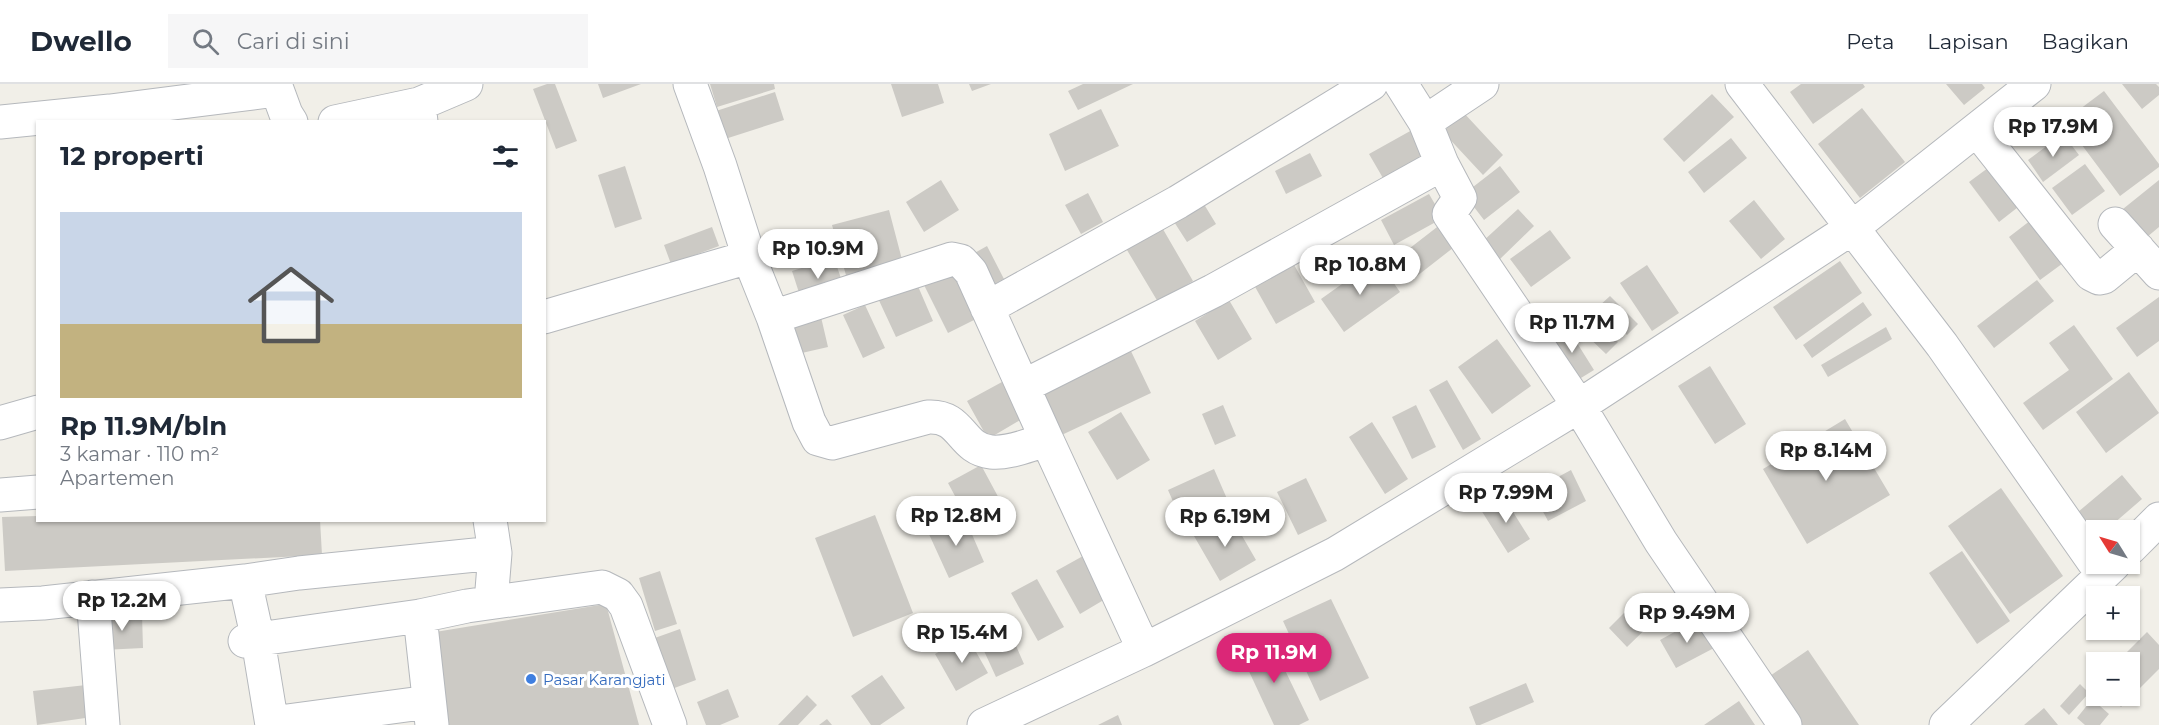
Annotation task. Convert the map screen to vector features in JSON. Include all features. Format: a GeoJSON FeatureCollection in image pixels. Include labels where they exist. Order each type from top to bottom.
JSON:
{"type":"FeatureCollection","features":[{"type":"Feature","properties":{"kind":"street"},"geometry":{"type":"LineString","coordinates":[[343,120],[405,105],[466,84]]}},
{"type":"Feature","properties":{"kind":"street"},"geometry":{"type":"LineString","coordinates":[[690,84],[720,166],[749,257],[773,317],[809,422],[818,439],[832,443],[854,439],[928,417],[939,417],[949,419],[981,450],[1005,451],[1047,440]]}},
{"type":"Feature","properties":{"kind":"street"},"geometry":{"type":"LineString","coordinates":[[987,308],[1178,202],[1371,84]]}},
{"type":"Feature","properties":{"kind":"street"},"geometry":{"type":"LineString","coordinates":[[1401,84],[1425,122],[1442,164],[1460,198],[1449,214],[1579,406],[1661,542],[1785,725]]}},
{"type":"Feature","properties":{"kind":"street"},"geometry":{"type":"LineString","coordinates":[[1425,122],[1482,84]]}},
{"type":"Feature","properties":{"kind":"street"},"geometry":{"type":"LineString","coordinates":[[1742,84],[1942,345],[2086,539]]}},
{"type":"Feature","properties":{"kind":"street"},"geometry":{"type":"LineString","coordinates":[[984,725],[1144,650],[1335,554],[1579,406],[1852,228],[2034,84]]}},
{"type":"Feature","properties":{"kind":"street"},"geometry":{"type":"LineString","coordinates":[[0,122],[110,111],[275,87],[290,120]]}},
{"type":"Feature","properties":{"kind":"street"},"geometry":{"type":"LineString","coordinates":[[1977,130],[2091,274],[2098,278],[2148,261],[2115,224]]}},
{"type":"Feature","properties":{"kind":"street"},"geometry":{"type":"LineString","coordinates":[[1024,386],[1213,291],[1442,164]]}},
{"type":"Feature","properties":{"kind":"street"},"geometry":{"type":"LineString","coordinates":[[546,316],[749,257]]}},
{"type":"Feature","properties":{"kind":"street"},"geometry":{"type":"LineString","coordinates":[[773,317],[952,259],[961,261],[971,272],[1144,650]]}},
{"type":"Feature","properties":{"kind":"street"},"geometry":{"type":"LineString","coordinates":[[0,423],[36,413]]}},
{"type":"Feature","properties":{"kind":"street"},"geometry":{"type":"LineString","coordinates":[[0,495],[36,492]]}},
{"type":"Feature","properties":{"kind":"street"},"geometry":{"type":"LineString","coordinates":[[2140,538],[2159,519]]}},
{"type":"Feature","properties":{"kind":"street"},"geometry":{"type":"LineString","coordinates":[[490,522],[495,553],[491,602]]}},
{"type":"Feature","properties":{"kind":"street"},"geometry":{"type":"LineString","coordinates":[[0,605],[43,603],[495,553]]}},
{"type":"Feature","properties":{"kind":"street"},"geometry":{"type":"LineString","coordinates":[[1946,725],[2103,574]]}},
{"type":"Feature","properties":{"kind":"street"},"geometry":{"type":"LineString","coordinates":[[241,582],[267,724],[430,713],[420,616]]}},
{"type":"Feature","properties":{"kind":"street"},"geometry":{"type":"LineString","coordinates":[[251,641],[420,616],[491,602],[602,587],[618,595],[626,606],[670,725]]}},
{"type":"Feature","properties":{"kind":"street"},"geometry":{"type":"LineString","coordinates":[[93,597],[103,725]]}},
{"type":"Feature","properties":{"kind":"building"},"geometry":{"type":"Polygon","coordinates":[[[555,84],[577,141],[556,149],[533,89],[555,84]]]}},
{"type":"Feature","properties":{"kind":"building"},"geometry":{"type":"Polygon","coordinates":[[[598,84],[641,84],[603,98],[598,84]]]}},
{"type":"Feature","properties":{"kind":"building"},"geometry":{"type":"Polygon","coordinates":[[[710,84],[774,84],[775,89],[717,107],[710,84]]]}},
{"type":"Feature","properties":{"kind":"building"},"geometry":{"type":"Polygon","coordinates":[[[891,84],[938,84],[944,103],[902,117],[891,84]]]}},
{"type":"Feature","properties":{"kind":"building"},"geometry":{"type":"Polygon","coordinates":[[[969,84],[991,84],[972,91],[969,84]]]}},
{"type":"Feature","properties":{"kind":"building"},"geometry":{"type":"Polygon","coordinates":[[[1083,84],[1133,84],[1078,110],[1068,91],[1083,84]]]}},
{"type":"Feature","properties":{"kind":"building"},"geometry":{"type":"Polygon","coordinates":[[[1801,84],[1863,84],[1865,87],[1813,124],[1790,92],[1801,84]]]}},
{"type":"Feature","properties":{"kind":"building"},"geometry":{"type":"Polygon","coordinates":[[[1946,84],[1982,84],[1985,88],[1964,105],[1946,84]]]}},
{"type":"Feature","properties":{"kind":"building"},"geometry":{"type":"Polygon","coordinates":[[[2122,84],[2156,84],[2159,87],[2159,95],[2142,109],[2122,84]]]}},
{"type":"Feature","properties":{"kind":"building"},"geometry":{"type":"Polygon","coordinates":[[[2104,91],[2159,164],[2159,167],[2120,196],[2064,121],[2104,91]]]}},
{"type":"Feature","properties":{"kind":"building"},"geometry":{"type":"Polygon","coordinates":[[[775,92],[784,120],[725,139],[716,111],[775,92]]]}},
{"type":"Feature","properties":{"kind":"building"},"geometry":{"type":"Polygon","coordinates":[[[1712,94],[1734,117],[1684,162],[1663,139],[1712,94]]]}},
{"type":"Feature","properties":{"kind":"building"},"geometry":{"type":"Polygon","coordinates":[[[1862,108],[1905,162],[1860,198],[1818,144],[1862,108]]]}},
{"type":"Feature","properties":{"kind":"building"},"geometry":{"type":"Polygon","coordinates":[[[1101,109],[1119,146],[1065,171],[1049,134],[1101,109]]]}},
{"type":"Feature","properties":{"kind":"building"},"geometry":{"type":"Polygon","coordinates":[[[1463,112],[1503,155],[1483,175],[1443,132],[1463,112]]]}},
{"type":"Feature","properties":{"kind":"building"},"geometry":{"type":"Polygon","coordinates":[[[1412,130],[1430,161],[1387,185],[1369,154],[1412,130]]]}},
{"type":"Feature","properties":{"kind":"building"},"geometry":{"type":"Polygon","coordinates":[[[2063,134],[2079,155],[2043,182],[2028,160],[2063,134]]]}},
{"type":"Feature","properties":{"kind":"building"},"geometry":{"type":"Polygon","coordinates":[[[1731,138],[1747,158],[1704,193],[1688,172],[1731,138]]]}},
{"type":"Feature","properties":{"kind":"building"},"geometry":{"type":"Polygon","coordinates":[[[1310,153],[1322,176],[1286,194],[1275,171],[1310,153]]]}},
{"type":"Feature","properties":{"kind":"building"},"geometry":{"type":"Polygon","coordinates":[[[2085,164],[2105,191],[2072,215],[2052,188],[2085,164]]]}},
{"type":"Feature","properties":{"kind":"building"},"geometry":{"type":"Polygon","coordinates":[[[1992,165],[2022,204],[1999,222],[1969,182],[1992,165]]]}},
{"type":"Feature","properties":{"kind":"building"},"geometry":{"type":"Polygon","coordinates":[[[625,166],[642,219],[615,228],[598,175],[625,166]]]}},
{"type":"Feature","properties":{"kind":"building"},"geometry":{"type":"Polygon","coordinates":[[[1500,166],[1520,192],[1484,220],[1464,194],[1500,166]]]}},
{"type":"Feature","properties":{"kind":"building"},"geometry":{"type":"Polygon","coordinates":[[[941,180],[959,210],[924,232],[906,202],[941,180]]]}},
{"type":"Feature","properties":{"kind":"building"},"geometry":{"type":"Polygon","coordinates":[[[2159,180],[2159,227],[2141,242],[2118,213],[2159,180]]]}},
{"type":"Feature","properties":{"kind":"building"},"geometry":{"type":"Polygon","coordinates":[[[1088,193],[1103,222],[1081,234],[1065,205],[1088,193]]]}},
{"type":"Feature","properties":{"kind":"building"},"geometry":{"type":"Polygon","coordinates":[[[1429,194],[1443,218],[1394,245],[1381,220],[1429,194]]]}},
{"type":"Feature","properties":{"kind":"building"},"geometry":{"type":"Polygon","coordinates":[[[1199,196],[1216,224],[1187,242],[1169,214],[1199,196]]]}},
{"type":"Feature","properties":{"kind":"building"},"geometry":{"type":"Polygon","coordinates":[[[1754,200],[1785,239],[1761,259],[1729,221],[1754,200]]]}},
{"type":"Feature","properties":{"kind":"building"},"geometry":{"type":"Polygon","coordinates":[[[1518,209],[1534,226],[1499,260],[1482,242],[1518,209]]]}},
{"type":"Feature","properties":{"kind":"building"},"geometry":{"type":"Polygon","coordinates":[[[889,210],[905,271],[849,286],[832,225],[889,210]]]}},
{"type":"Feature","properties":{"kind":"building"},"geometry":{"type":"Polygon","coordinates":[[[2039,214],[2070,258],[2040,280],[2009,237],[2039,214]]]}},
{"type":"Feature","properties":{"kind":"building"},"geometry":{"type":"Polygon","coordinates":[[[1160,224],[1193,281],[1158,302],[1124,245],[1160,224]]]}},
{"type":"Feature","properties":{"kind":"building"},"geometry":{"type":"Polygon","coordinates":[[[1441,224],[1458,244],[1417,276],[1401,255],[1441,224]]]}},
{"type":"Feature","properties":{"kind":"building"},"geometry":{"type":"Polygon","coordinates":[[[712,227],[719,246],[671,264],[664,245],[712,227]]]}},
{"type":"Feature","properties":{"kind":"building"},"geometry":{"type":"Polygon","coordinates":[[[1550,230],[1571,258],[1531,287],[1510,259],[1550,230]]]}},
{"type":"Feature","properties":{"kind":"building"},"geometry":{"type":"Polygon","coordinates":[[[987,246],[1004,279],[989,287],[971,255],[987,246]]]}},
{"type":"Feature","properties":{"kind":"building"},"geometry":{"type":"Polygon","coordinates":[[[834,258],[844,287],[802,302],[792,271],[834,258]]]}},
{"type":"Feature","properties":{"kind":"building"},"geometry":{"type":"Polygon","coordinates":[[[1377,259],[1400,292],[1344,332],[1321,299],[1377,259]]]}},
{"type":"Feature","properties":{"kind":"building"},"geometry":{"type":"Polygon","coordinates":[[[1840,261],[1862,293],[1796,340],[1773,307],[1840,261]]]}},
{"type":"Feature","properties":{"kind":"building"},"geometry":{"type":"Polygon","coordinates":[[[1293,263],[1315,302],[1276,324],[1254,285],[1293,263]]]}},
{"type":"Feature","properties":{"kind":"building"},"geometry":{"type":"Polygon","coordinates":[[[1647,265],[1679,313],[1652,331],[1620,283],[1647,265]]]}},
{"type":"Feature","properties":{"kind":"building"},"geometry":{"type":"Polygon","coordinates":[[[952,271],[976,319],[948,333],[924,285],[952,271]]]}},
{"type":"Feature","properties":{"kind":"building"},"geometry":{"type":"Polygon","coordinates":[[[914,277],[933,321],[896,337],[876,294],[914,277]]]}},
{"type":"Feature","properties":{"kind":"building"},"geometry":{"type":"Polygon","coordinates":[[[2037,280],[2054,301],[1994,348],[1977,326],[2037,280]]]}},
{"type":"Feature","properties":{"kind":"building"},"geometry":{"type":"Polygon","coordinates":[[[1610,296],[1638,324],[1627,335],[1598,307],[1610,296]]]}},
{"type":"Feature","properties":{"kind":"building"},"geometry":{"type":"Polygon","coordinates":[[[2159,297],[2159,341],[2137,357],[2116,328],[2159,297]]]}},
{"type":"Feature","properties":{"kind":"building"},"geometry":{"type":"Polygon","coordinates":[[[1229,300],[1252,339],[1218,360],[1195,321],[1229,300]]]}},
{"type":"Feature","properties":{"kind":"building"},"geometry":{"type":"Polygon","coordinates":[[[1863,302],[1872,315],[1812,358],[1803,345],[1863,302]]]}},
{"type":"Feature","properties":{"kind":"building"},"geometry":{"type":"Polygon","coordinates":[[[865,305],[885,348],[863,358],[843,315],[865,305]]]}},
{"type":"Feature","properties":{"kind":"building"},"geometry":{"type":"Polygon","coordinates":[[[821,317],[828,347],[793,355],[786,325],[821,317]]]}},
{"type":"Feature","properties":{"kind":"building"},"geometry":{"type":"Polygon","coordinates":[[[1593,318],[1618,342],[1606,354],[1581,330],[1593,318]]]}},
{"type":"Feature","properties":{"kind":"building"},"geometry":{"type":"Polygon","coordinates":[[[2074,325],[2113,379],[2043,430],[2023,403],[2069,370],[2049,343],[2074,325]]]}},
{"type":"Feature","properties":{"kind":"building"},"geometry":{"type":"Polygon","coordinates":[[[1567,327],[1594,370],[1576,381],[1549,338],[1567,327]]]}},
{"type":"Feature","properties":{"kind":"building"},"geometry":{"type":"Polygon","coordinates":[[[1886,327],[1892,339],[1828,377],[1821,365],[1886,327]]]}},
{"type":"Feature","properties":{"kind":"building"},"geometry":{"type":"Polygon","coordinates":[[[1497,339],[1531,386],[1492,414],[1458,367],[1497,339]]]}},
{"type":"Feature","properties":{"kind":"building"},"geometry":{"type":"Polygon","coordinates":[[[1129,347],[1151,393],[1051,440],[1029,394],[1129,347]]]}},
{"type":"Feature","properties":{"kind":"building"},"geometry":{"type":"Polygon","coordinates":[[[1710,366],[1746,424],[1715,444],[1678,386],[1710,366]]]}},
{"type":"Feature","properties":{"kind":"building"},"geometry":{"type":"Polygon","coordinates":[[[2129,372],[2159,413],[2106,453],[2076,412],[2129,372]]]}},
{"type":"Feature","properties":{"kind":"building"},"geometry":{"type":"Polygon","coordinates":[[[1447,380],[1481,439],[1463,450],[1429,390],[1447,380]]]}},
{"type":"Feature","properties":{"kind":"building"},"geometry":{"type":"Polygon","coordinates":[[[1002,382],[1022,419],[988,439],[967,401],[1002,382]]]}},
{"type":"Feature","properties":{"kind":"building"},"geometry":{"type":"Polygon","coordinates":[[[1223,405],[1236,436],[1215,445],[1202,414],[1223,405]]]}},
{"type":"Feature","properties":{"kind":"building"},"geometry":{"type":"Polygon","coordinates":[[[1416,405],[1436,447],[1412,459],[1392,417],[1416,405]]]}},
{"type":"Feature","properties":{"kind":"building"},"geometry":{"type":"Polygon","coordinates":[[[1121,412],[1150,460],[1117,480],[1088,432],[1121,412]]]}},
{"type":"Feature","properties":{"kind":"building"},"geometry":{"type":"Polygon","coordinates":[[[1845,419],[1890,495],[1807,544],[1763,469],[1845,419]]]}},
{"type":"Feature","properties":{"kind":"building"},"geometry":{"type":"Polygon","coordinates":[[[1372,422],[1408,479],[1385,494],[1349,437],[1372,422]]]}},
{"type":"Feature","properties":{"kind":"building"},"geometry":{"type":"Polygon","coordinates":[[[981,465],[1002,504],[969,522],[948,483],[981,465]]]}},
{"type":"Feature","properties":{"kind":"building"},"geometry":{"type":"Polygon","coordinates":[[[1214,469],[1231,508],[1185,529],[1168,490],[1214,469]]]}},
{"type":"Feature","properties":{"kind":"building"},"geometry":{"type":"Polygon","coordinates":[[[1571,470],[1586,501],[1548,521],[1532,491],[1571,470]]]}},
{"type":"Feature","properties":{"kind":"building"},"geometry":{"type":"Polygon","coordinates":[[[2122,475],[2142,499],[2118,520],[2086,521],[2078,512],[2122,475]]]}},
{"type":"Feature","properties":{"kind":"building"},"geometry":{"type":"Polygon","coordinates":[[[1306,478],[1327,521],[1298,535],[1277,492],[1306,478]]]}},
{"type":"Feature","properties":{"kind":"building"},"geometry":{"type":"Polygon","coordinates":[[[2001,488],[2063,576],[2010,614],[1948,526],[2001,488]]]}},
{"type":"Feature","properties":{"kind":"building"},"geometry":{"type":"Polygon","coordinates":[[[1503,496],[1530,539],[1508,553],[1481,510],[1503,496]]]}},
{"type":"Feature","properties":{"kind":"building"},"geometry":{"type":"Polygon","coordinates":[[[875,515],[913,613],[853,637],[815,538],[875,515]]]}},
{"type":"Feature","properties":{"kind":"building"},"geometry":{"type":"Polygon","coordinates":[[[1230,515],[1256,560],[1220,581],[1194,536],[1230,515]]]}},
{"type":"Feature","properties":{"kind":"building"},"geometry":{"type":"Polygon","coordinates":[[[36,516],[36,522],[320,522],[322,555],[5,571],[2,517],[36,516]]]}},
{"type":"Feature","properties":{"kind":"building"},"geometry":{"type":"Polygon","coordinates":[[[964,516],[984,562],[949,578],[928,532],[964,516]]]}},
{"type":"Feature","properties":{"kind":"building"},"geometry":{"type":"Polygon","coordinates":[[[1962,551],[2010,621],[1977,644],[1929,573],[1962,551]]]}},
{"type":"Feature","properties":{"kind":"building"},"geometry":{"type":"Polygon","coordinates":[[[1083,556],[1107,598],[1080,614],[1056,571],[1083,556]]]}},
{"type":"Feature","properties":{"kind":"building"},"geometry":{"type":"Polygon","coordinates":[[[660,571],[677,624],[655,631],[639,578],[660,571]]]}},
{"type":"Feature","properties":{"kind":"building"},"geometry":{"type":"Polygon","coordinates":[[[1037,579],[1064,627],[1038,641],[1011,593],[1037,579]]]}},
{"type":"Feature","properties":{"kind":"building"},"geometry":{"type":"Polygon","coordinates":[[[1642,595],[1661,614],[1627,647],[1609,628],[1642,595]]]}},
{"type":"Feature","properties":{"kind":"building"},"geometry":{"type":"Polygon","coordinates":[[[1331,599],[1369,678],[1320,701],[1283,621],[1331,599]]]}},
{"type":"Feature","properties":{"kind":"building","name":"Pasar Karangjati"},"geometry":{"type":"Polygon","coordinates":[[[606,604],[639,725],[442,725],[429,633],[606,604]]]}},
{"type":"Feature","properties":{"kind":"building"},"geometry":{"type":"Polygon","coordinates":[[[142,614],[143,648],[103,650],[101,616],[142,614]]]}},
{"type":"Feature","properties":{"kind":"building"},"geometry":{"type":"Polygon","coordinates":[[[1002,614],[1024,664],[996,677],[973,627],[1002,614]]]}},
{"type":"Feature","properties":{"kind":"building"},"geometry":{"type":"Polygon","coordinates":[[[1698,619],[1714,648],[1676,668],[1660,640],[1698,619]]]}},
{"type":"Feature","properties":{"kind":"building"},"geometry":{"type":"Polygon","coordinates":[[[680,629],[696,680],[669,690],[652,639],[680,629]]]}},
{"type":"Feature","properties":{"kind":"building"},"geometry":{"type":"Polygon","coordinates":[[[2147,632],[2159,645],[2159,669],[2140,688],[2140,652],[2127,652],[2147,632]]]}},
{"type":"Feature","properties":{"kind":"building"},"geometry":{"type":"Polygon","coordinates":[[[967,636],[988,673],[956,691],[935,654],[967,636]]]}},
{"type":"Feature","properties":{"kind":"building"},"geometry":{"type":"Polygon","coordinates":[[[1269,637],[1309,720],[1299,725],[1274,725],[1240,652],[1269,637]]]}},
{"type":"Feature","properties":{"kind":"building"},"geometry":{"type":"Polygon","coordinates":[[[1808,650],[1859,725],[1799,725],[1767,678],[1808,650]]]}},
{"type":"Feature","properties":{"kind":"building"},"geometry":{"type":"Polygon","coordinates":[[[882,675],[905,708],[880,725],[871,725],[851,696],[882,675]]]}},
{"type":"Feature","properties":{"kind":"building"},"geometry":{"type":"Polygon","coordinates":[[[1526,683],[1534,702],[1476,725],[1469,707],[1526,683]]]}},
{"type":"Feature","properties":{"kind":"building"},"geometry":{"type":"Polygon","coordinates":[[[95,684],[99,716],[37,725],[33,691],[95,684]]]}},
{"type":"Feature","properties":{"kind":"building"},"geometry":{"type":"Polygon","coordinates":[[[2080,684],[2086,690],[2086,696],[2069,715],[2060,706],[2080,684]]]}},
{"type":"Feature","properties":{"kind":"building"},"geometry":{"type":"Polygon","coordinates":[[[728,689],[739,717],[720,725],[706,725],[697,702],[728,689]]]}},
{"type":"Feature","properties":{"kind":"building"},"geometry":{"type":"Polygon","coordinates":[[[807,695],[817,705],[798,725],[778,725],[807,695]]]}},
{"type":"Feature","properties":{"kind":"building"},"geometry":{"type":"Polygon","coordinates":[[[1739,701],[1755,725],[1704,725],[1739,701]]]}},
{"type":"Feature","properties":{"kind":"building"},"geometry":{"type":"Polygon","coordinates":[[[2086,706],[2100,706],[2109,714],[2100,725],[2085,725],[2077,718],[2086,706]]]}},
{"type":"Feature","properties":{"kind":"building"},"geometry":{"type":"Polygon","coordinates":[[[2044,708],[2058,725],[2024,725],[2044,708]]]}},
{"type":"Feature","properties":{"kind":"building"},"geometry":{"type":"Polygon","coordinates":[[[1118,715],[1122,725],[1098,725],[1118,715]]]}},
{"type":"Feature","properties":{"kind":"building"},"geometry":{"type":"Polygon","coordinates":[[[827,719],[832,725],[819,725],[827,719]]]}},
{"type":"Feature","properties":{"kind":"place","name":"Pasar Karangjati"},"geometry":{"type":"Point","coordinates":[531,679]}}]}
